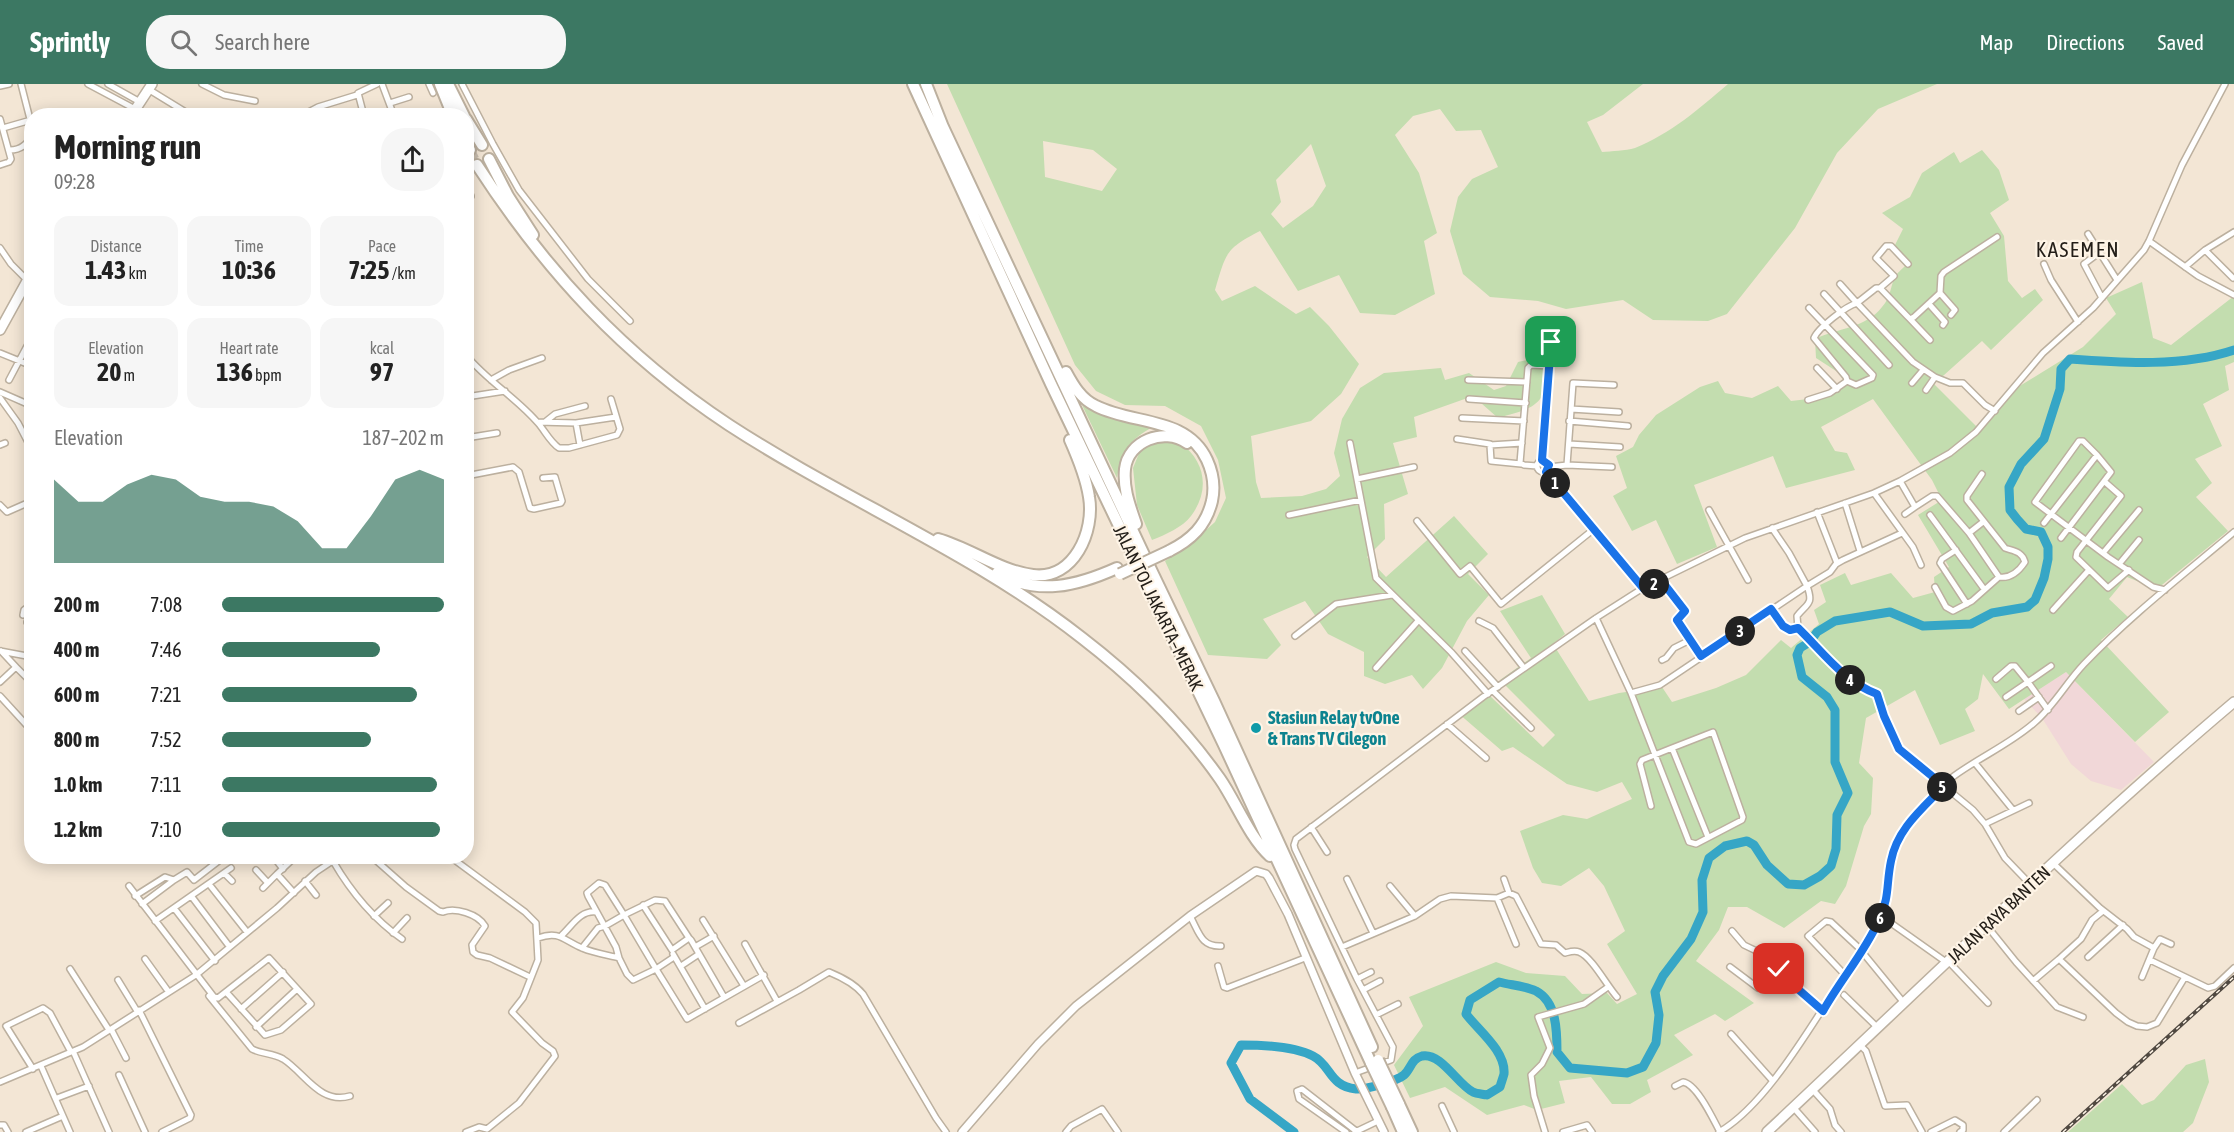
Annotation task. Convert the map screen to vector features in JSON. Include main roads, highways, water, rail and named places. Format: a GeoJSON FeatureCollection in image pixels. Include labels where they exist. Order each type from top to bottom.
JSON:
{"type":"FeatureCollection","features":[{"type":"Feature","properties":{"kind":"highway"},"geometry":{"type":"LineString","coordinates":[[448,84],[460,108]]}},
{"type":"Feature","properties":{"kind":"highway","name":"JALAN TOL JAKARTA–MERAK"},"geometry":{"type":"LineString","coordinates":[[913,84],[1051,384],[1224,745],[1275,858],[1396,1106],[1412,1132]]}},
{"type":"Feature","properties":{"kind":"highway","name":"JALAN TOL JAKARTA–MERAK"},"geometry":{"type":"LineString","coordinates":[[926,84],[944,127],[1219,711],[1375,1062]]}},
{"type":"Feature","properties":{"kind":"highway"},"geometry":{"type":"LineString","coordinates":[[436,88],[448,108]]}},
{"type":"Feature","properties":{"kind":"highway"},"geometry":{"type":"LineString","coordinates":[[474,132],[482,145]]}},
{"type":"Feature","properties":{"kind":"highway"},"geometry":{"type":"LineString","coordinates":[[489,159],[508,196],[531,232],[589,303],[653,364],[758,438],[842,488],[1002,575],[1021,583],[1041,587],[1071,585],[1119,571]]}},
{"type":"Feature","properties":{"kind":"highway"},"geometry":{"type":"LineString","coordinates":[[477,165],[532,245],[586,307],[617,338],[677,388],[730,425],[804,470],[1008,586],[1080,636],[1116,665],[1156,703],[1200,753],[1221,780],[1262,848],[1275,858]]}},
{"type":"Feature","properties":{"kind":"highway"},"geometry":{"type":"LineString","coordinates":[[1008,586],[1042,592],[1067,592],[1094,585],[1192,536],[1206,517],[1212,499],[1213,485],[1210,467],[1194,442],[1175,429],[1121,416],[1085,399],[1073,385],[1042,325],[1035,321]]}},
{"type":"Feature","properties":{"kind":"highway"},"geometry":{"type":"LineString","coordinates":[[938,539],[1011,569],[1032,575],[1054,572],[1064,567],[1076,555],[1083,542],[1089,520],[1089,495],[1078,460],[1050,392],[1051,384]]}},
{"type":"Feature","properties":{"kind":"highway"},"geometry":{"type":"LineString","coordinates":[[1153,574],[1127,497],[1125,470],[1128,458],[1140,445],[1151,437],[1160,436],[1181,439],[1191,447],[1202,462],[1207,482],[1205,500],[1198,520],[1188,532],[1167,548]]}},
{"type":"Feature","properties":{"kind":"highway","name":"JALAN TOL JAKARTA–MERAK"},"geometry":{"type":"LineString","coordinates":[[1396,1106],[1403,1132]]}},
{"type":"Feature","properties":{"kind":"main road"},"geometry":{"type":"LineString","coordinates":[[136,108],[150,86]]}},
{"type":"Feature","properties":{"kind":"main road"},"geometry":{"type":"LineString","coordinates":[[0,330],[24,285]]}},
{"type":"Feature","properties":{"kind":"main road","name":"JALAN RAYA BANTEN"},"geometry":{"type":"LineString","coordinates":[[1767,1132],[2150,775],[2234,702]]}},
{"type":"Feature","properties":{"kind":"waterway"},"geometry":{"type":"LineString","coordinates":[[1294,1132],[1250,1099],[1231,1063],[1241,1045],[1278,1047],[1313,1056],[1340,1084],[1356,1089],[1380,1085],[1400,1077],[1406,1073],[1416,1059],[1429,1056],[1443,1064],[1467,1088],[1475,1093],[1487,1095],[1500,1087],[1504,1074],[1501,1057],[1466,1014],[1470,1000],[1499,982],[1532,989],[1548,1002],[1554,1018],[1557,1052],[1570,1068],[1627,1073],[1643,1067],[1656,1043],[1659,1015],[1655,992],[1663,976],[1691,939],[1703,912],[1702,880],[1709,858],[1725,846],[1747,841],[1754,845],[1767,865],[1788,884],[1804,885],[1820,876],[1831,866],[1836,849],[1837,815],[1848,793],[1835,762],[1835,710],[1827,697],[1802,677],[1797,655],[1800,648],[1810,642],[1817,632],[1835,621],[1890,612],[1923,626],[1971,624],[1992,613],[2027,607],[2035,600],[2044,578],[2048,547],[2041,532],[2026,529],[2010,510],[2009,487],[2021,464],[2044,439],[2060,389],[2061,369],[2070,359],[2132,362],[2174,361],[2195,359],[2234,350]]}},
{"type":"Feature","properties":{"kind":"tunnel"},"geometry":{"type":"LineString","coordinates":[[474,159],[477,165]]}},
{"type":"Feature","properties":{"kind":"railway"},"geometry":{"type":"LineString","coordinates":[[2063,1132],[2234,977]]}},
{"type":"Feature","properties":{"kind":"place","name":"Stasiun Relay tvOne & Trans TV Cilegon"},"geometry":{"type":"Point","coordinates":[1256,728]}},
{"type":"Feature","properties":{"kind":"district","name":"KASEMEN"},"geometry":{"type":"Point","coordinates":[2078,250]}}]}
